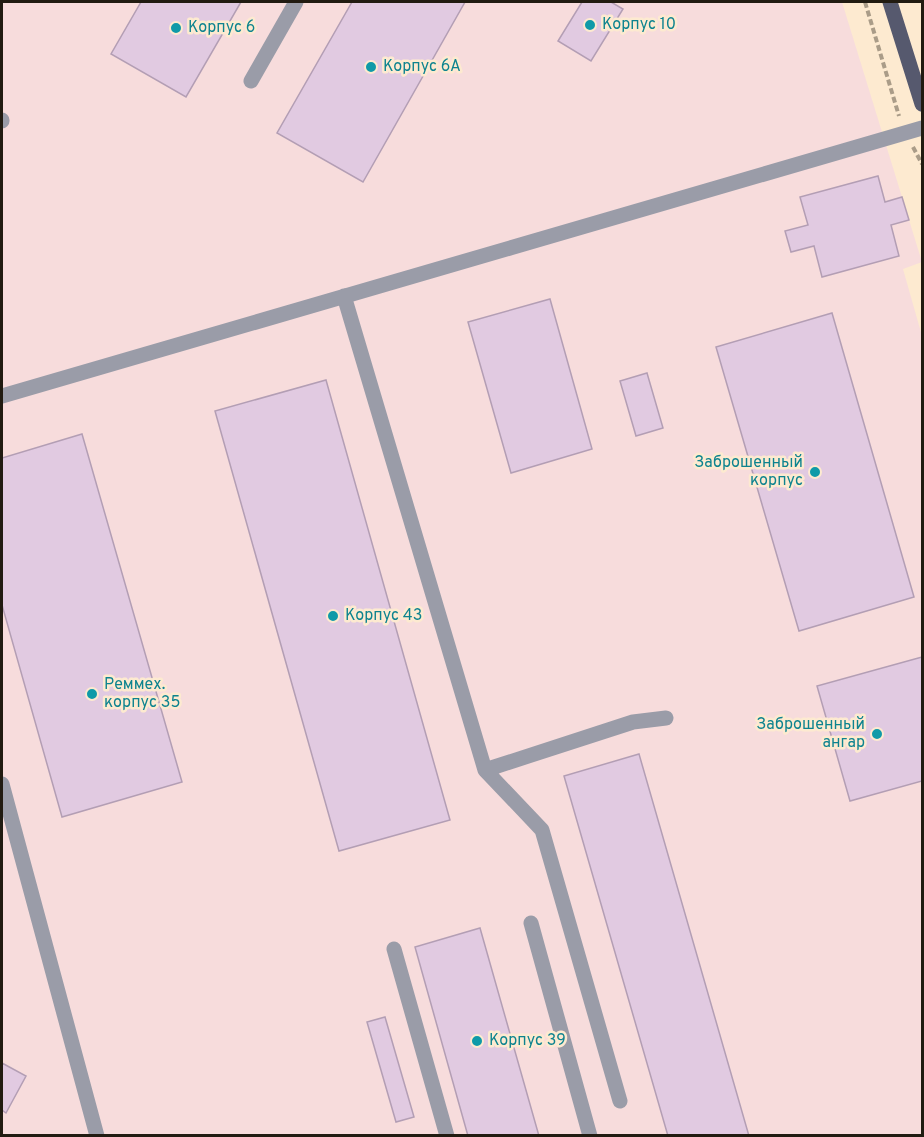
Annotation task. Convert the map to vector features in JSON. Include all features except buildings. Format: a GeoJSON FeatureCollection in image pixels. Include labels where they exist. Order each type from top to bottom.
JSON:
{"type":"FeatureCollection","features":[{"type":"Feature","properties":{"kind":"main road"},"geometry":{"type":"LineString","coordinates":[[890,2],[922,104]]}},
{"type":"Feature","properties":{"kind":"lane"},"geometry":{"type":"LineString","coordinates":[[251,81],[296,2]]}},
{"type":"Feature","properties":{"kind":"lane"},"geometry":{"type":"LineString","coordinates":[[2,396],[922,128]]}},
{"type":"Feature","properties":{"kind":"lane"},"geometry":{"type":"LineString","coordinates":[[344,296],[485,770],[542,830],[620,1101]]}},
{"type":"Feature","properties":{"kind":"lane"},"geometry":{"type":"LineString","coordinates":[[485,770],[633,722],[666,718]]}},
{"type":"Feature","properties":{"kind":"lane"},"geometry":{"type":"LineString","coordinates":[[2,784],[97,1136]]}},
{"type":"Feature","properties":{"kind":"lane"},"geometry":{"type":"LineString","coordinates":[[531,922],[590,1136]]}},
{"type":"Feature","properties":{"kind":"lane"},"geometry":{"type":"LineString","coordinates":[[394,949],[447,1136]]}},
{"type":"Feature","properties":{"kind":"path"},"geometry":{"type":"LineString","coordinates":[[865,2],[904,133],[922,164]]}},
{"type":"Feature","properties":{"kind":"shaded area"},"geometry":{"type":"Polygon","coordinates":[[[2,2],[842,2],[922,262],[903,269],[922,336],[922,1135],[2,1136],[2,2]]]}},
{"type":"Feature","properties":{"kind":"place","name":"Корпус 10"},"geometry":{"type":"Point","coordinates":[590,25]}},
{"type":"Feature","properties":{"kind":"place","name":"Корпус 6"},"geometry":{"type":"Point","coordinates":[176,28]}},
{"type":"Feature","properties":{"kind":"place","name":"Корпус 6А"},"geometry":{"type":"Point","coordinates":[371,67]}},
{"type":"Feature","properties":{"kind":"place","name":"Заброшенный корпус"},"geometry":{"type":"Point","coordinates":[815,472]}},
{"type":"Feature","properties":{"kind":"place","name":"Корпус 43"},"geometry":{"type":"Point","coordinates":[333,616]}},
{"type":"Feature","properties":{"kind":"place","name":"Реммех. корпус 35"},"geometry":{"type":"Point","coordinates":[92,694]}},
{"type":"Feature","properties":{"kind":"place","name":"Заброшенный ангар"},"geometry":{"type":"Point","coordinates":[877,734]}},
{"type":"Feature","properties":{"kind":"place","name":"Корпус 39"},"geometry":{"type":"Point","coordinates":[477,1041]}}]}
